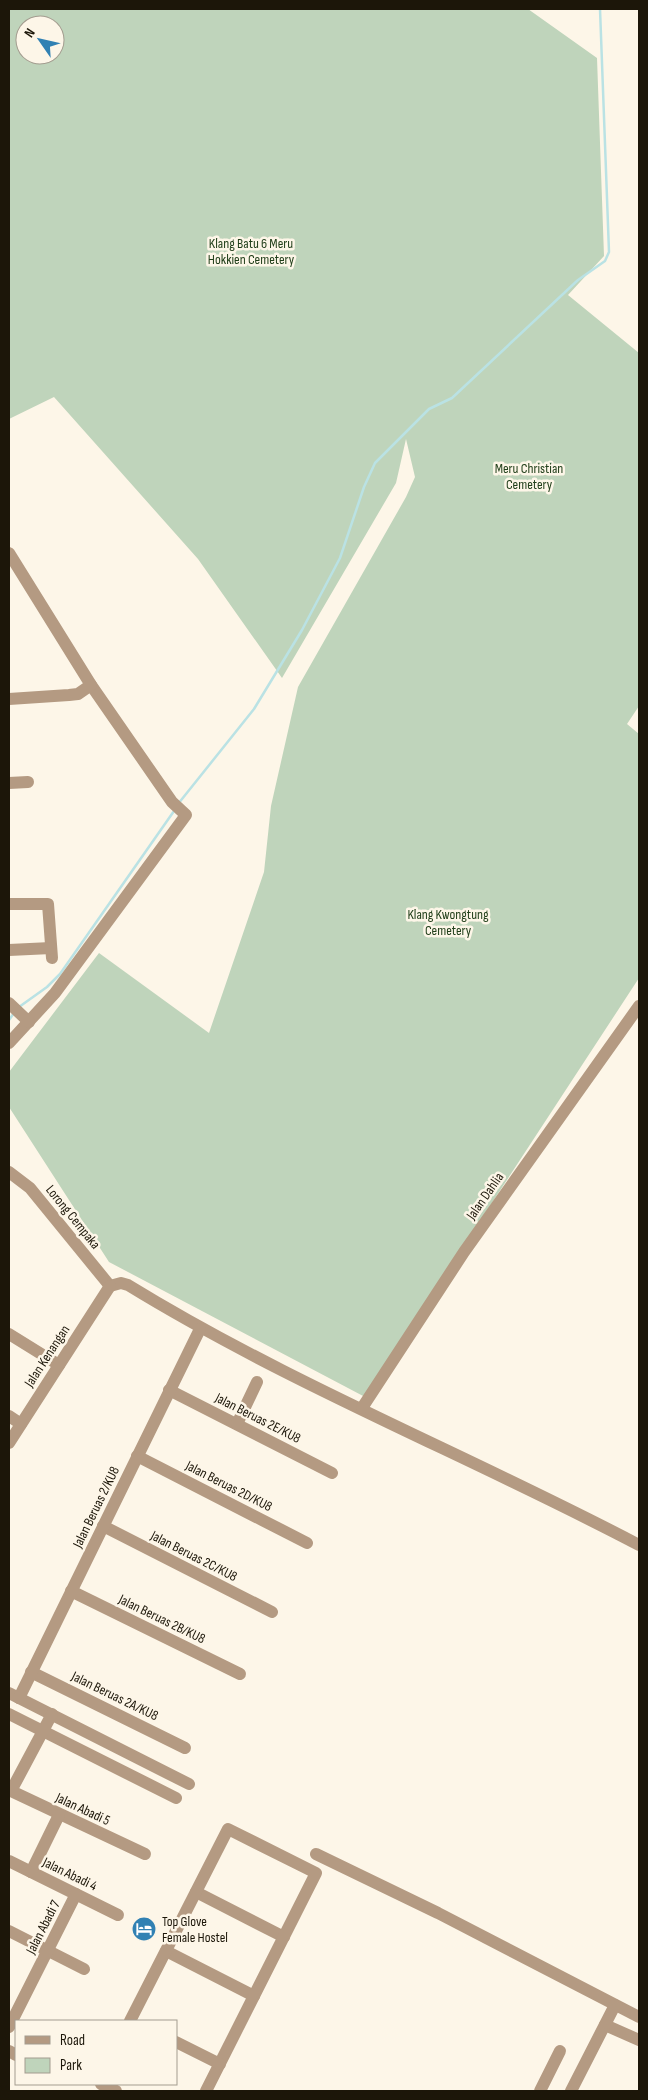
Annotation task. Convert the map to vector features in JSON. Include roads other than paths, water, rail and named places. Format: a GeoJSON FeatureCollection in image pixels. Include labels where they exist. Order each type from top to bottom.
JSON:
{"type":"FeatureCollection","features":[{"type":"Feature","properties":{"kind":"street"},"geometry":{"type":"LineString","coordinates":[[9,553],[91,685],[175,806],[186,815],[108,924],[55,993],[18,1012],[9,1043]]}},
{"type":"Feature","properties":{"kind":"street"},"geometry":{"type":"LineString","coordinates":[[9,699],[78,694],[91,685]]}},
{"type":"Feature","properties":{"kind":"street"},"geometry":{"type":"LineString","coordinates":[[9,783],[28,782]]}},
{"type":"Feature","properties":{"kind":"street"},"geometry":{"type":"LineString","coordinates":[[9,904],[48,904],[51,953],[9,950]]}},
{"type":"Feature","properties":{"kind":"street","name":"Jalan Dahlia"},"geometry":{"type":"LineString","coordinates":[[362,1408],[464,1252],[639,1006]]}},
{"type":"Feature","properties":{"kind":"street","name":"Lorong Cempaka"},"geometry":{"type":"LineString","coordinates":[[9,1172],[30,1188],[110,1286]]}},
{"type":"Feature","properties":{"kind":"street"},"geometry":{"type":"LineString","coordinates":[[110,1286],[121,1283],[128,1285],[200,1329],[545,1496],[639,1545]]}},
{"type":"Feature","properties":{"kind":"street","name":"Jalan Kenangan"},"geometry":{"type":"LineString","coordinates":[[9,1443],[110,1286]]}},
{"type":"Feature","properties":{"kind":"street","name":"Jalan Beruas 2/KU8"},"geometry":{"type":"LineString","coordinates":[[14,1696],[31,1672],[200,1329]]}},
{"type":"Feature","properties":{"kind":"street"},"geometry":{"type":"LineString","coordinates":[[9,1334],[59,1365]]}},
{"type":"Feature","properties":{"kind":"street"},"geometry":{"type":"LineString","coordinates":[[237,1424],[257,1382]]}},
{"type":"Feature","properties":{"kind":"street","name":"Jalan Beruas 2E/KU8"},"geometry":{"type":"LineString","coordinates":[[169,1390],[332,1473]]}},
{"type":"Feature","properties":{"kind":"street"},"geometry":{"type":"LineString","coordinates":[[9,1416],[22,1424]]}},
{"type":"Feature","properties":{"kind":"street","name":"Jalan Beruas 2D/KU8"},"geometry":{"type":"LineString","coordinates":[[137,1456],[307,1543]]}},
{"type":"Feature","properties":{"kind":"street","name":"Jalan Beruas 2C/KU8"},"geometry":{"type":"LineString","coordinates":[[103,1526],[272,1612]]}},
{"type":"Feature","properties":{"kind":"street","name":"Jalan Beruas 2B/KU8"},"geometry":{"type":"LineString","coordinates":[[71,1591],[240,1674]]}},
{"type":"Feature","properties":{"kind":"street","name":"Jalan Beruas 2A/KU8"},"geometry":{"type":"LineString","coordinates":[[31,1672],[185,1748]]}},
{"type":"Feature","properties":{"kind":"street"},"geometry":{"type":"LineString","coordinates":[[14,1696],[189,1784]]}},
{"type":"Feature","properties":{"kind":"street"},"geometry":{"type":"LineString","coordinates":[[9,1714],[176,1798]]}},
{"type":"Feature","properties":{"kind":"street"},"geometry":{"type":"LineString","coordinates":[[10,1791],[52,1714]]}},
{"type":"Feature","properties":{"kind":"street","name":"Jalan Abadi 5"},"geometry":{"type":"LineString","coordinates":[[10,1791],[146,1854]]}},
{"type":"Feature","properties":{"kind":"street"},"geometry":{"type":"LineString","coordinates":[[31,1872],[59,1815]]}},
{"type":"Feature","properties":{"kind":"street"},"geometry":{"type":"LineString","coordinates":[[132,2020],[228,1830],[316,1873],[206,2091]]}},
{"type":"Feature","properties":{"kind":"street"},"geometry":{"type":"LineString","coordinates":[[316,1854],[438,1913],[639,2017]]}},
{"type":"Feature","properties":{"kind":"street","name":"Jalan Abadi 4"},"geometry":{"type":"LineString","coordinates":[[9,1861],[118,1915]]}},
{"type":"Feature","properties":{"kind":"street"},"geometry":{"type":"LineString","coordinates":[[196,1892],[284,1936]]}},
{"type":"Feature","properties":{"kind":"street","name":"Jalan Abadi 7"},"geometry":{"type":"LineString","coordinates":[[9,2027],[76,1894]]}},
{"type":"Feature","properties":{"kind":"street"},"geometry":{"type":"LineString","coordinates":[[9,1931],[84,1969]]}},
{"type":"Feature","properties":{"kind":"street"},"geometry":{"type":"LineString","coordinates":[[166,1951],[254,1996]]}},
{"type":"Feature","properties":{"kind":"street"},"geometry":{"type":"LineString","coordinates":[[571,2091],[615,2005]]}},
{"type":"Feature","properties":{"kind":"street"},"geometry":{"type":"LineString","coordinates":[[605,2025],[639,2040]]}},
{"type":"Feature","properties":{"kind":"street"},"geometry":{"type":"LineString","coordinates":[[178,2043],[220,2064]]}},
{"type":"Feature","properties":{"kind":"street"},"geometry":{"type":"LineString","coordinates":[[540,2091],[560,2051]]}},
{"type":"Feature","properties":{"kind":"street"},"geometry":{"type":"LineString","coordinates":[[102,2085],[116,2091]]}},
{"type":"Feature","properties":{"kind":"waterway"},"geometry":{"type":"LineString","coordinates":[[178,804],[254,709],[302,630],[340,558],[364,487],[375,463],[429,409],[452,398],[578,280],[605,261],[609,252],[600,9]]}},
{"type":"Feature","properties":{"kind":"waterway"},"geometry":{"type":"LineString","coordinates":[[19,1007],[47,987],[60,974],[174,811]]}},
{"type":"Feature","properties":{"kind":"waterway"},"geometry":{"type":"LineString","coordinates":[[9,1020],[14,1013]]}},
{"type":"Feature","properties":{"kind":"place","name":"Top Glove Female Hostel"},"geometry":{"type":"Point","coordinates":[144,1929]}},
{"type":"Feature","properties":{"kind":"park label","name":"Klang Batu 6 Meru Hokkien Cemetery"},"geometry":{"type":"Point","coordinates":[251,252]}},
{"type":"Feature","properties":{"kind":"park label","name":"Meru Christian Cemetery"},"geometry":{"type":"Point","coordinates":[529,476]}},
{"type":"Feature","properties":{"kind":"park label","name":"Klang Kwongtung Cemetery"},"geometry":{"type":"Point","coordinates":[448,922]}}]}
